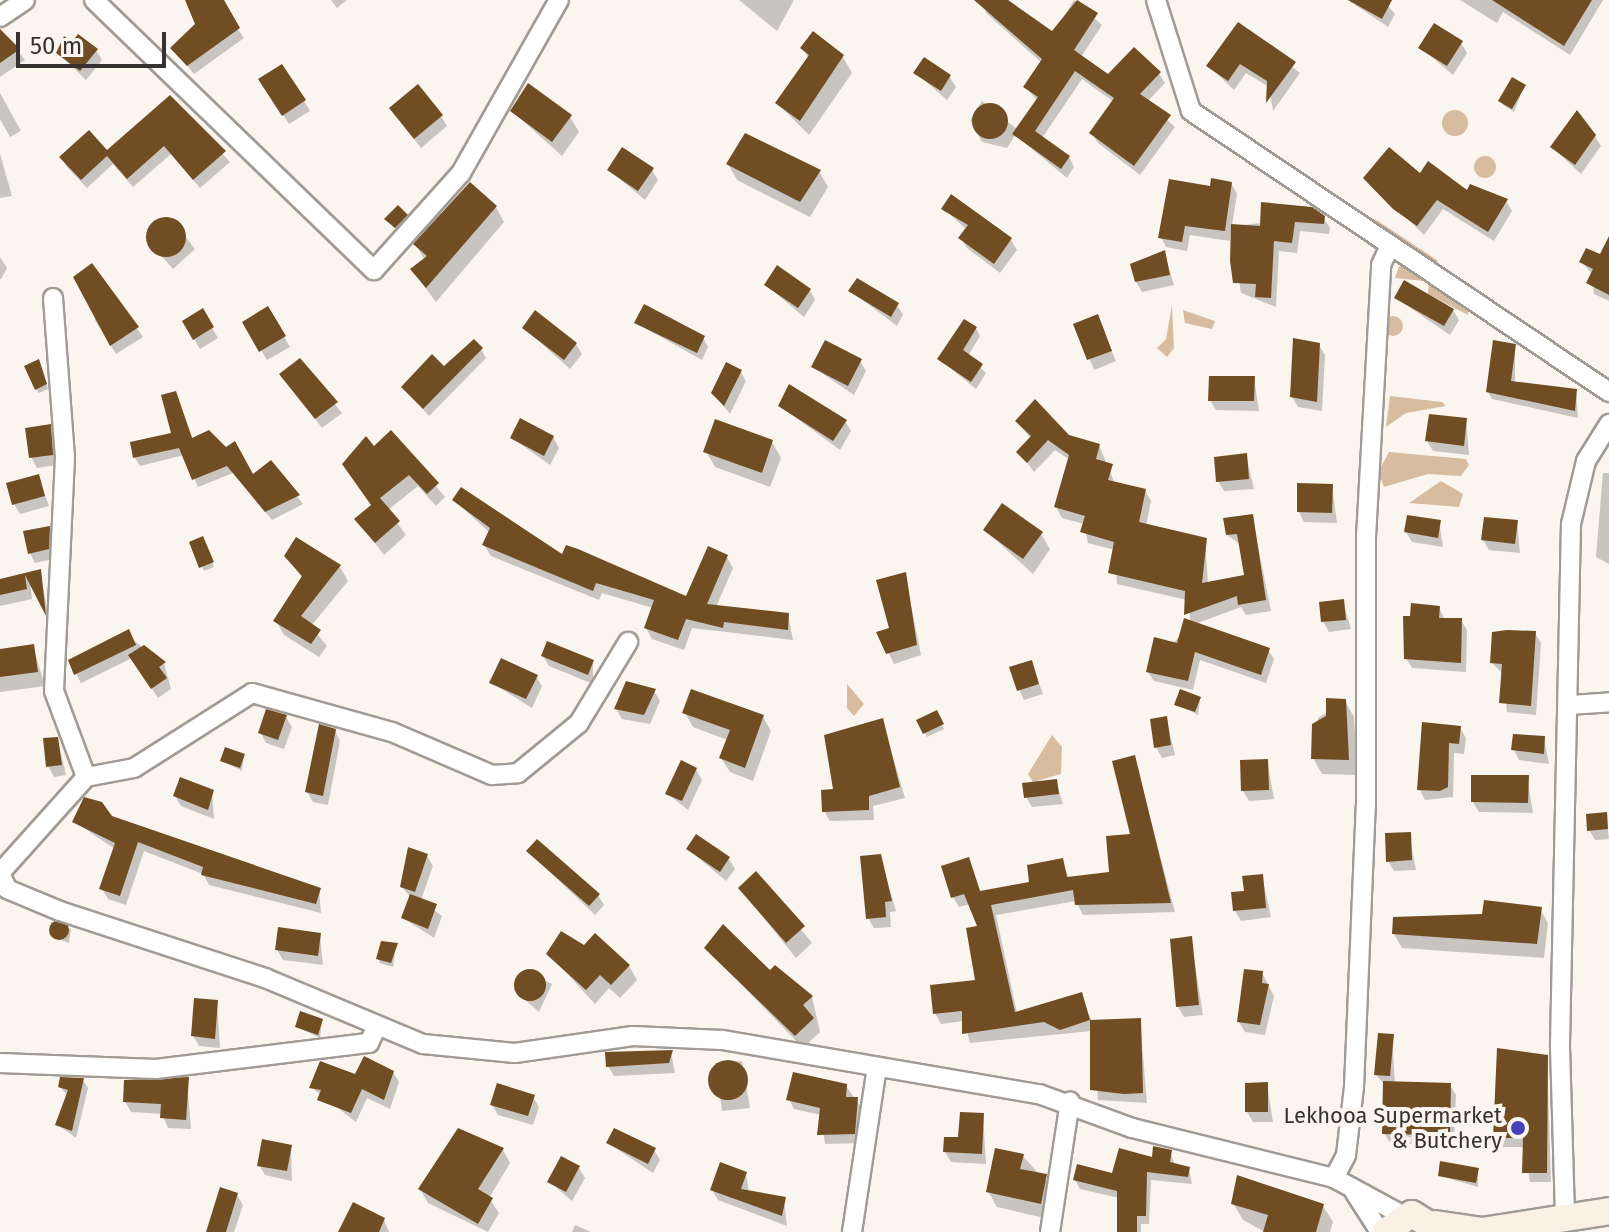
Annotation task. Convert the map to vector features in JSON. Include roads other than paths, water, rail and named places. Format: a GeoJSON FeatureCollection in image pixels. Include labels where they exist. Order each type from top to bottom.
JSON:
{"type":"FeatureCollection","features":[{"type":"Feature","properties":{"kind":"main road"},"geometry":{"type":"LineString","coordinates":[[1390,1227],[1481,1231],[1609,1211]]}},
{"type":"Feature","properties":{"kind":"street"},"geometry":{"type":"LineString","coordinates":[[0,17],[25,0]]}},
{"type":"Feature","properties":{"kind":"street"},"geometry":{"type":"LineString","coordinates":[[94,0],[374,270],[461,173],[559,0]]}},
{"type":"Feature","properties":{"kind":"street"},"geometry":{"type":"LineString","coordinates":[[1158,1],[1191,111],[1389,248],[1609,392]]}},
{"type":"Feature","properties":{"kind":"street"},"geometry":{"type":"LineString","coordinates":[[1334,1178],[1346,1155],[1354,1087],[1366,806],[1366,537],[1381,265],[1389,248]]}},
{"type":"Feature","properties":{"kind":"street"},"geometry":{"type":"LineString","coordinates":[[53,298],[65,457],[54,691],[86,777]]}},
{"type":"Feature","properties":{"kind":"street"},"geometry":{"type":"LineString","coordinates":[[1565,1216],[1560,1044],[1570,705],[1571,524],[1586,461],[1609,424]]}},
{"type":"Feature","properties":{"kind":"street"},"geometry":{"type":"LineString","coordinates":[[628,642],[579,723],[518,773],[492,775],[392,732],[252,693],[134,768],[86,777],[0,873],[7,889],[60,911],[265,978],[376,1028],[460,1051],[515,1053],[633,1036],[722,1040],[1070,1102],[1132,1128],[1334,1178],[1353,1190],[1390,1227]]}},
{"type":"Feature","properties":{"kind":"street"},"geometry":{"type":"LineString","coordinates":[[1570,705],[1609,702]]}},
{"type":"Feature","properties":{"kind":"street"},"geometry":{"type":"LineString","coordinates":[[0,1063],[156,1069],[369,1043],[376,1028]]}},
{"type":"Feature","properties":{"kind":"street"},"geometry":{"type":"LineString","coordinates":[[852,1232],[877,1067]]}},
{"type":"Feature","properties":{"kind":"street"},"geometry":{"type":"LineString","coordinates":[[1050,1232],[1070,1102]]}},
{"type":"Feature","properties":{"kind":"street"},"geometry":{"type":"LineString","coordinates":[[1353,1190],[1390,1227]]}},
{"type":"Feature","properties":{"kind":"place","name":"Lekhooa Supermarket & Butchery"},"geometry":{"type":"Point","coordinates":[1518,1128]}}]}
